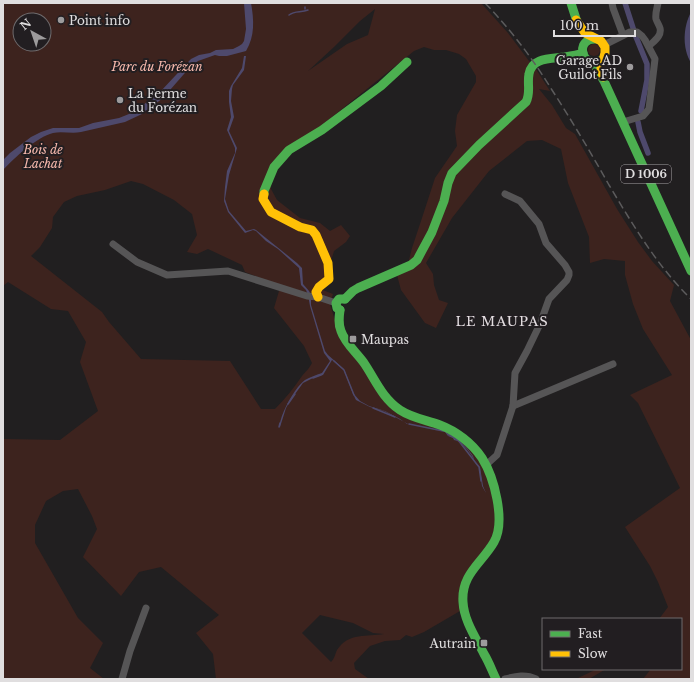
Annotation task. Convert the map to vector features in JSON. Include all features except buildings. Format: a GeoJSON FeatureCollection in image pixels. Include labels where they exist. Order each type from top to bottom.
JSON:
{"type":"FeatureCollection","features":[{"type":"Feature","properties":{"kind":"street"},"geometry":{"type":"LineString","coordinates":[[571,3],[586,59],[593,62],[599,61],[604,57],[605,50],[599,41],[585,32],[576,20]]}},
{"type":"Feature","properties":{"kind":"street"},"geometry":{"type":"LineString","coordinates":[[612,3],[613,8],[629,33]]}},
{"type":"Feature","properties":{"kind":"street"},"geometry":{"type":"LineString","coordinates":[[648,46],[657,39],[660,32],[660,27],[656,21],[655,14],[658,3]]}},
{"type":"Feature","properties":{"kind":"street"},"geometry":{"type":"LineString","coordinates":[[496,679],[489,662],[467,624],[462,606],[465,583],[469,574],[485,555],[494,541],[499,524],[499,514],[493,485],[486,465],[469,443],[461,436],[444,427],[405,414],[384,396],[364,363],[342,335],[338,322],[340,304],[358,288],[411,265],[417,260],[432,232],[444,201],[452,173],[479,145],[526,102],[529,95],[529,71],[538,61],[545,58],[563,57],[583,49],[589,40],[608,43],[629,33],[642,36],[656,59],[649,109],[643,116],[623,122]]}},
{"type":"Feature","properties":{"kind":"street","name":"D 1006"},"geometry":{"type":"LineString","coordinates":[[604,57],[601,68],[604,81]]}},
{"type":"Feature","properties":{"kind":"street"},"geometry":{"type":"LineString","coordinates":[[312,297],[319,287],[326,282],[329,276],[328,263],[315,232],[300,227],[271,212],[263,199],[264,191],[274,167],[289,150],[322,130],[381,86],[407,62]]}},
{"type":"Feature","properties":{"kind":"street","name":"D 1006"},"geometry":{"type":"LineString","coordinates":[[593,62],[604,81],[691,271]]}},
{"type":"Feature","properties":{"kind":"street"},"geometry":{"type":"LineString","coordinates":[[486,465],[497,455],[513,406],[515,373],[540,324],[548,299],[567,280],[569,275],[566,266],[546,244],[539,224],[520,201],[505,194]]}},
{"type":"Feature","properties":{"kind":"street"},"geometry":{"type":"LineString","coordinates":[[113,244],[137,262],[167,275],[228,271],[265,284],[340,304]]}},
{"type":"Feature","properties":{"kind":"street"},"geometry":{"type":"LineString","coordinates":[[513,406],[613,364]]}},
{"type":"Feature","properties":{"kind":"street"},"geometry":{"type":"LineString","coordinates":[[122,679],[130,651],[146,608]]}},
{"type":"Feature","properties":{"kind":"street"},"geometry":{"type":"LineString","coordinates":[[505,679],[518,676],[532,677],[536,679]]}},
{"type":"Feature","properties":{"kind":"green space"},"geometry":{"type":"Polygon","coordinates":[[[3,3],[481,3],[508,33],[534,66],[550,91],[539,89],[552,105],[566,128],[575,134],[617,209],[638,242],[652,261],[674,285],[670,301],[691,340],[691,679],[643,679],[650,670],[682,670],[682,618],[660,618],[668,607],[650,566],[625,527],[680,488],[638,403],[630,395],[672,375],[643,329],[633,304],[625,275],[625,261],[604,259],[590,263],[589,237],[568,183],[561,149],[542,140],[527,141],[489,171],[452,218],[426,263],[433,274],[434,285],[439,300],[448,303],[436,328],[425,323],[401,290],[397,275],[406,272],[412,248],[435,178],[457,146],[455,131],[457,115],[476,82],[476,76],[466,59],[459,54],[446,50],[434,50],[424,47],[414,51],[270,167],[271,189],[277,200],[300,218],[320,223],[330,231],[341,225],[350,236],[346,242],[334,251],[327,274],[315,287],[333,294],[330,304],[339,334],[396,410],[439,424],[474,450],[495,490],[496,533],[466,573],[460,611],[424,632],[412,637],[406,635],[400,640],[385,641],[370,646],[354,663],[355,669],[369,679],[216,679],[213,654],[196,633],[219,615],[161,567],[139,572],[121,596],[83,557],[97,529],[78,489],[63,491],[46,501],[35,525],[35,543],[78,618],[103,643],[90,668],[104,679],[3,679],[3,439],[60,440],[98,411],[80,362],[86,342],[68,311],[51,309],[8,282],[3,286],[3,3]],[[375,9],[360,21],[308,71],[347,44],[368,35],[375,9]],[[131,181],[105,190],[77,196],[64,202],[53,217],[52,228],[40,247],[31,256],[102,312],[141,359],[230,361],[261,409],[275,409],[312,363],[304,346],[274,308],[279,291],[278,285],[245,272],[242,265],[208,249],[197,254],[187,252],[197,235],[192,214],[174,200],[143,184],[131,181]],[[320,615],[302,633],[331,662],[337,650],[347,640],[359,636],[384,634],[373,633],[353,623],[320,615]]]}},
{"type":"Feature","properties":{"kind":"green space"},"geometry":{"type":"Polygon","coordinates":[[[592,44],[596,44],[600,50],[596,56],[592,56],[588,52],[588,48],[592,44]]]}},
{"type":"Feature","properties":{"kind":"green space"},"geometry":{"type":"Polygon","coordinates":[[[595,670],[604,670],[589,679],[576,679],[595,670]]]}},
{"type":"Feature","properties":{"kind":"shaded area"},"geometry":{"type":"Polygon","coordinates":[[[244,3],[251,3],[253,16],[251,40],[246,51],[227,56],[215,55],[198,61],[191,66],[163,98],[142,114],[125,122],[81,132],[56,132],[47,135],[26,148],[3,170],[3,160],[31,137],[53,128],[79,128],[93,123],[119,118],[134,112],[160,92],[191,59],[216,50],[233,49],[242,44],[246,29],[244,3]]]}},
{"type":"Feature","properties":{"kind":"shaded area"},"geometry":{"type":"Polygon","coordinates":[[[691,12],[691,63],[686,51],[685,31],[691,12]]]}},
{"type":"Feature","properties":{"kind":"shaded area"},"geometry":{"type":"Polygon","coordinates":[[[244,56],[246,56],[244,70],[233,85],[232,89],[231,101],[234,117],[229,131],[237,148],[229,175],[225,199],[229,211],[246,231],[254,229],[256,230],[302,268],[303,284],[311,295],[311,305],[325,351],[344,369],[353,393],[360,401],[369,406],[385,411],[404,422],[384,411],[370,407],[356,400],[353,394],[344,370],[332,360],[323,375],[303,383],[286,408],[279,427],[286,406],[298,387],[305,380],[322,373],[330,361],[324,353],[308,295],[306,290],[301,285],[299,268],[256,231],[253,230],[245,233],[228,212],[224,201],[227,171],[235,153],[235,148],[227,130],[231,117],[229,91],[242,68],[244,56]]]}},
{"type":"Feature","properties":{"kind":"shaded area"},"geometry":{"type":"Polygon","coordinates":[[[434,428],[446,431],[449,436],[459,440],[473,456],[475,462],[462,444],[448,436],[445,432],[434,428]]]}},
{"type":"Feature","properties":{"kind":"shaded area"},"geometry":{"type":"Polygon","coordinates":[[[475,463],[480,467],[483,486],[486,493],[482,486],[479,467],[475,463]]]}},
{"type":"Feature","properties":{"kind":"waterway"},"geometry":{"type":"LineString","coordinates":[[625,3],[647,64],[647,80],[641,111]]}},
{"type":"Feature","properties":{"kind":"waterway"},"geometry":{"type":"LineString","coordinates":[[289,15],[308,10]]}},
{"type":"Feature","properties":{"kind":"waterway"},"geometry":{"type":"LineString","coordinates":[[638,122],[648,153]]}},
{"type":"Feature","properties":{"kind":"waterway"},"geometry":{"type":"LineString","coordinates":[[334,361],[344,370],[354,395]]}},
{"type":"Feature","properties":{"kind":"waterway"},"geometry":{"type":"LineString","coordinates":[[313,378],[321,375]]}},
{"type":"Feature","properties":{"kind":"waterway"},"geometry":{"type":"LineString","coordinates":[[288,404],[295,394]]}},
{"type":"Feature","properties":{"kind":"waterway"},"geometry":{"type":"LineString","coordinates":[[373,408],[395,417]]}},
{"type":"Feature","properties":{"kind":"waterway"},"geometry":{"type":"LineString","coordinates":[[279,427],[280,423]]}},
{"type":"Feature","properties":{"kind":"waterway"},"geometry":{"type":"LineString","coordinates":[[409,424],[443,431]]}},
{"type":"Feature","properties":{"kind":"waterway"},"geometry":{"type":"LineString","coordinates":[[448,434],[458,440],[479,467],[481,481]]}},
{"type":"Feature","properties":{"kind":"railway"},"geometry":{"type":"LineString","coordinates":[[485,3],[513,34],[545,78],[646,245],[667,273],[691,299]]}},
{"type":"Feature","properties":{"kind":"traffic: fast"},"geometry":{"type":"LineString","coordinates":[[571,3],[578,25]]}},
{"type":"Feature","properties":{"kind":"traffic: fast"},"geometry":{"type":"LineString","coordinates":[[595,39],[590,40],[583,45],[583,52],[584,56],[589,61],[599,61]]}},
{"type":"Feature","properties":{"kind":"traffic: fast"},"geometry":{"type":"LineString","coordinates":[[345,299],[358,288],[411,265],[417,260],[432,232],[444,201],[452,173],[479,145],[526,102],[528,95],[529,74],[534,64],[543,60],[583,53]]}},
{"type":"Feature","properties":{"kind":"traffic: fast"},"geometry":{"type":"LineString","coordinates":[[264,194],[274,167],[289,150],[322,130],[381,86],[407,62]]}},
{"type":"Feature","properties":{"kind":"traffic: fast"},"geometry":{"type":"LineString","coordinates":[[593,62],[604,81],[691,271]]}},
{"type":"Feature","properties":{"kind":"traffic: fast"},"geometry":{"type":"LineString","coordinates":[[340,310],[337,308],[336,303],[339,299],[345,299]]}},
{"type":"Feature","properties":{"kind":"traffic: fast"},"geometry":{"type":"LineString","coordinates":[[340,310],[339,323],[343,335],[364,363],[388,400],[405,413],[440,425],[458,434],[469,443],[482,458],[491,476],[499,511],[497,533],[494,542],[473,569],[465,584],[463,602],[468,623],[496,679]]}},
{"type":"Feature","properties":{"kind":"traffic: slow"},"geometry":{"type":"LineString","coordinates":[[576,20],[585,33],[601,41],[605,47],[601,68],[603,77]]}},
{"type":"Feature","properties":{"kind":"traffic: slow"},"geometry":{"type":"LineString","coordinates":[[264,194],[263,199],[271,212],[300,227],[312,230],[316,235],[328,263],[329,279],[319,287],[316,292],[318,297]]}},
{"type":"Feature","properties":{"kind":"place","name":"Point info"},"geometry":{"type":"Point","coordinates":[61,20]}},
{"type":"Feature","properties":{"kind":"place","name":"Garage AD Guilot Fils"},"geometry":{"type":"Point","coordinates":[630,67]}},
{"type":"Feature","properties":{"kind":"place","name":"La Ferme du Forézan"},"geometry":{"type":"Point","coordinates":[120,100]}},
{"type":"Feature","properties":{"kind":"place","name":"Maupas"},"geometry":{"type":"Point","coordinates":[353,339]}},
{"type":"Feature","properties":{"kind":"place","name":"Autrain"},"geometry":{"type":"Point","coordinates":[484,643]}},
{"type":"Feature","properties":{"kind":"district","name":"LE MAUPAS"},"geometry":{"type":"Point","coordinates":[502,321]}},
{"type":"Feature","properties":{"kind":"park label","name":"Parc du Forézan"},"geometry":{"type":"Point","coordinates":[157,66]}},
{"type":"Feature","properties":{"kind":"park label","name":"Bois de Lachat"},"geometry":{"type":"Point","coordinates":[43,156]}}]}
